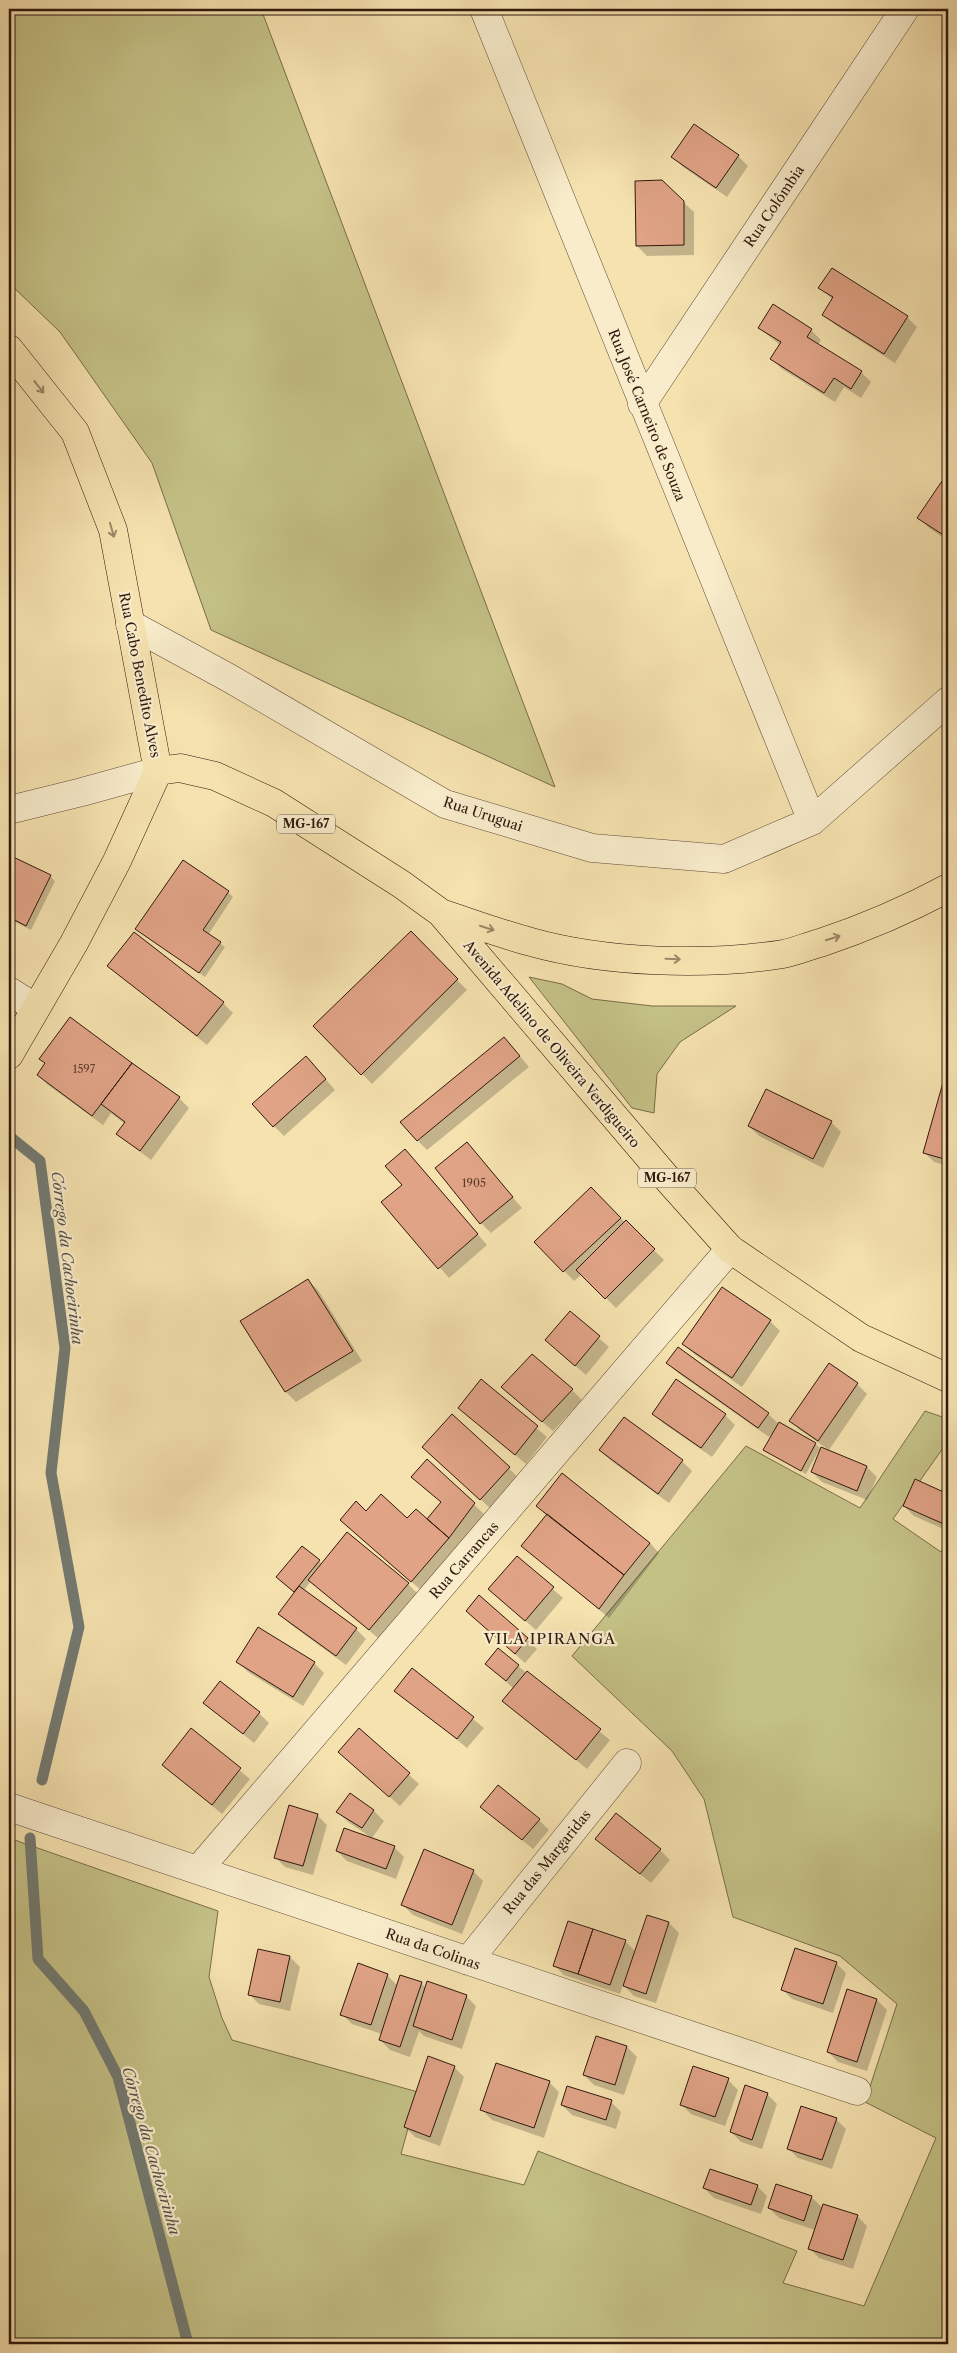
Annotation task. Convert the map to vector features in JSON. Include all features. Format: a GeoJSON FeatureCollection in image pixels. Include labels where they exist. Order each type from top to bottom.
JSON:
{"type":"FeatureCollection","features":[{"type":"Feature","properties":{"kind":"main road","name":"Rua Cabo Benedito Alves"},"geometry":{"type":"LineString","coordinates":[[9,349],[75,432],[113,530],[158,771],[117,861],[74,943],[9,1055]]}},
{"type":"Feature","properties":{"kind":"main road","name":"Avenida Adelino de Oliveira Verdigueiro"},"geometry":{"type":"LineString","coordinates":[[158,771],[180,768],[215,776],[274,803],[401,884],[441,913],[665,1176],[730,1249],[861,1338],[948,1378]]}},
{"type":"Feature","properties":{"kind":"main road"},"geometry":{"type":"LineString","coordinates":[[441,913],[532,942],[589,954],[625,958],[705,960],[785,954],[841,936],[904,911],[948,888]]}},
{"type":"Feature","properties":{"kind":"street","name":"Rua José Carneiro de Souza"},"geometry":{"type":"LineString","coordinates":[[484,9],[812,821]]}},
{"type":"Feature","properties":{"kind":"street","name":"Rua Colômbia"},"geometry":{"type":"LineString","coordinates":[[642,404],[905,9]]}},
{"type":"Feature","properties":{"kind":"street","name":"Rua Uruguai"},"geometry":{"type":"LineString","coordinates":[[130,624],[229,678],[445,804],[592,848],[724,859],[812,821],[948,701]]}},
{"type":"Feature","properties":{"kind":"street"},"geometry":{"type":"LineString","coordinates":[[9,810],[158,771]]}},
{"type":"Feature","properties":{"kind":"street"},"geometry":{"type":"LineString","coordinates":[[9,991],[36,1008]]}},
{"type":"Feature","properties":{"kind":"street","name":"Rua Carrancas"},"geometry":{"type":"LineString","coordinates":[[198,1870],[730,1249]]}},
{"type":"Feature","properties":{"kind":"street","name":"Rua das Margaridas"},"geometry":{"type":"LineString","coordinates":[[468,1961],[627,1763]]}},
{"type":"Feature","properties":{"kind":"street","name":"Rua da Colinas"},"geometry":{"type":"LineString","coordinates":[[9,1807],[857,2091]]}},
{"type":"Feature","properties":{"kind":"shaded area"},"geometry":{"type":"Polygon","coordinates":[[[9,9],[261,9],[555,787],[211,630],[152,463],[60,332],[9,283],[9,9]]]}},
{"type":"Feature","properties":{"kind":"shaded area"},"geometry":{"type":"Polygon","coordinates":[[[529,977],[562,984],[592,999],[652,1006],[736,1006],[680,1042],[657,1074],[654,1113],[632,1108],[529,977]]]}},
{"type":"Feature","properties":{"kind":"shaded area"},"geometry":{"type":"Polygon","coordinates":[[[925,1411],[948,1419],[948,1441],[893,1519],[941,1552],[948,1541],[948,2344],[9,2344],[9,1838],[218,1911],[209,1977],[222,2018],[232,2040],[418,2092],[401,2154],[524,2185],[538,2151],[797,2251],[783,2283],[864,2306],[936,2138],[865,2102],[897,2004],[840,1956],[733,1917],[704,1799],[672,1751],[572,1656],[746,1446],[860,1508],[925,1411]]]}},
{"type":"Feature","properties":{"kind":"building"},"geometry":{"type":"Polygon","coordinates":[[[694,124],[739,155],[716,188],[671,157],[694,124]]]}},
{"type":"Feature","properties":{"kind":"building"},"geometry":{"type":"Polygon","coordinates":[[[662,180],[684,201],[684,245],[636,246],[635,181],[662,180]]]}},
{"type":"Feature","properties":{"kind":"building"},"geometry":{"type":"Polygon","coordinates":[[[832,268],[908,316],[884,354],[822,315],[833,297],[818,288],[832,268]]]}},
{"type":"Feature","properties":{"kind":"building"},"geometry":{"type":"Polygon","coordinates":[[[773,304],[812,329],[807,337],[862,371],[851,389],[834,378],[824,393],[770,359],[781,342],[758,328],[773,304]]]}},
{"type":"Feature","properties":{"kind":"building"},"geometry":{"type":"Polygon","coordinates":[[[942,481],[948,485],[948,538],[917,518],[942,481]]]}},
{"type":"Feature","properties":{"kind":"building"},"geometry":{"type":"Polygon","coordinates":[[[9,855],[51,875],[26,926],[9,917],[9,855]]]}},
{"type":"Feature","properties":{"kind":"building"},"geometry":{"type":"Polygon","coordinates":[[[183,860],[229,891],[203,930],[221,942],[199,973],[135,929],[183,860]]]}},
{"type":"Feature","properties":{"kind":"building"},"geometry":{"type":"Polygon","coordinates":[[[411,931],[458,979],[361,1075],[313,1026],[411,931]]]}},
{"type":"Feature","properties":{"kind":"building"},"geometry":{"type":"Polygon","coordinates":[[[134,932],[224,1002],[197,1036],[107,966],[134,932]]]}},
{"type":"Feature","properties":{"kind":"building"},"geometry":{"type":"Polygon","coordinates":[[[70,1017],[132,1063],[92,1116],[37,1075],[45,1063],[39,1059],[70,1017]]]}},
{"type":"Feature","properties":{"kind":"building"},"geometry":{"type":"Polygon","coordinates":[[[504,1037],[520,1056],[417,1141],[400,1122],[504,1037]]]}},
{"type":"Feature","properties":{"kind":"building"},"geometry":{"type":"Polygon","coordinates":[[[306,1056],[326,1079],[273,1127],[252,1104],[306,1056]]]}},
{"type":"Feature","properties":{"kind":"building"},"geometry":{"type":"Polygon","coordinates":[[[132,1063],[180,1097],[140,1151],[116,1134],[125,1122],[101,1104],[132,1063]]]}},
{"type":"Feature","properties":{"kind":"building"},"geometry":{"type":"Polygon","coordinates":[[[948,1065],[948,1160],[923,1153],[948,1065]]]}},
{"type":"Feature","properties":{"kind":"building"},"geometry":{"type":"Polygon","coordinates":[[[766,1089],[832,1121],[813,1159],[748,1126],[766,1089]]]}},
{"type":"Feature","properties":{"kind":"building"},"geometry":{"type":"Polygon","coordinates":[[[467,1142],[513,1197],[480,1224],[435,1168],[467,1142]]]}},
{"type":"Feature","properties":{"kind":"building"},"geometry":{"type":"Polygon","coordinates":[[[405,1149],[478,1234],[438,1269],[381,1202],[402,1185],[385,1166],[405,1149]]]}},
{"type":"Feature","properties":{"kind":"building"},"geometry":{"type":"Polygon","coordinates":[[[591,1187],[621,1218],[563,1272],[534,1242],[591,1187]]]}},
{"type":"Feature","properties":{"kind":"building"},"geometry":{"type":"Polygon","coordinates":[[[626,1220],[655,1249],[605,1299],[576,1270],[626,1220]]]}},
{"type":"Feature","properties":{"kind":"building"},"geometry":{"type":"Polygon","coordinates":[[[308,1279],[353,1351],[285,1392],[240,1321],[308,1279]]]}},
{"type":"Feature","properties":{"kind":"building"},"geometry":{"type":"Polygon","coordinates":[[[722,1287],[771,1320],[732,1378],[682,1344],[722,1287]]]}},
{"type":"Feature","properties":{"kind":"building"},"geometry":{"type":"Polygon","coordinates":[[[570,1311],[600,1336],[575,1366],[545,1340],[570,1311]]]}},
{"type":"Feature","properties":{"kind":"building"},"geometry":{"type":"Polygon","coordinates":[[[678,1347],[769,1413],[758,1428],[666,1363],[678,1347]]]}},
{"type":"Feature","properties":{"kind":"building"},"geometry":{"type":"Polygon","coordinates":[[[532,1354],[573,1389],[542,1422],[501,1387],[532,1354]]]}},
{"type":"Feature","properties":{"kind":"building"},"geometry":{"type":"Polygon","coordinates":[[[829,1363],[858,1383],[818,1441],[789,1421],[829,1363]]]}},
{"type":"Feature","properties":{"kind":"building"},"geometry":{"type":"Polygon","coordinates":[[[481,1379],[538,1426],[515,1455],[458,1408],[481,1379]]]}},
{"type":"Feature","properties":{"kind":"building"},"geometry":{"type":"Polygon","coordinates":[[[676,1379],[726,1414],[701,1448],[652,1414],[676,1379]]]}},
{"type":"Feature","properties":{"kind":"building"},"geometry":{"type":"Polygon","coordinates":[[[452,1414],[510,1467],[480,1500],[422,1447],[452,1414]]]}},
{"type":"Feature","properties":{"kind":"building"},"geometry":{"type":"Polygon","coordinates":[[[624,1417],[683,1460],[658,1494],[599,1450],[624,1417]]]}},
{"type":"Feature","properties":{"kind":"building"},"geometry":{"type":"Polygon","coordinates":[[[779,1422],[816,1443],[801,1471],[763,1450],[779,1422]]]}},
{"type":"Feature","properties":{"kind":"building"},"geometry":{"type":"Polygon","coordinates":[[[821,1447],[867,1466],[857,1491],[811,1472],[821,1447]]]}},
{"type":"Feature","properties":{"kind":"building"},"geometry":{"type":"Polygon","coordinates":[[[427,1459],[475,1503],[449,1538],[427,1519],[441,1502],[411,1477],[427,1459]]]}},
{"type":"Feature","properties":{"kind":"building"},"geometry":{"type":"Polygon","coordinates":[[[562,1473],[650,1543],[624,1575],[536,1506],[562,1473]]]}},
{"type":"Feature","properties":{"kind":"building"},"geometry":{"type":"Polygon","coordinates":[[[915,1479],[948,1494],[948,1520],[946,1525],[903,1506],[915,1479]]]}},
{"type":"Feature","properties":{"kind":"building"},"geometry":{"type":"Polygon","coordinates":[[[381,1494],[407,1518],[416,1509],[449,1538],[411,1582],[340,1520],[356,1501],[366,1511],[381,1494]]]}},
{"type":"Feature","properties":{"kind":"building"},"geometry":{"type":"Polygon","coordinates":[[[547,1514],[624,1575],[599,1609],[521,1546],[547,1514]]]}},
{"type":"Feature","properties":{"kind":"building"},"geometry":{"type":"Polygon","coordinates":[[[347,1532],[409,1583],[369,1630],[308,1580],[347,1532]]]}},
{"type":"Feature","properties":{"kind":"building"},"geometry":{"type":"Polygon","coordinates":[[[302,1546],[320,1560],[294,1592],[276,1577],[302,1546]]]}},
{"type":"Feature","properties":{"kind":"building"},"geometry":{"type":"Polygon","coordinates":[[[517,1556],[554,1587],[525,1621],[488,1589],[517,1556]]]}},
{"type":"Feature","properties":{"kind":"building"},"geometry":{"type":"Polygon","coordinates":[[[299,1586],[357,1628],[336,1656],[278,1614],[299,1586]]]}},
{"type":"Feature","properties":{"kind":"building"},"geometry":{"type":"Polygon","coordinates":[[[479,1595],[528,1638],[515,1654],[466,1611],[479,1595]]]}},
{"type":"Feature","properties":{"kind":"building"},"geometry":{"type":"Polygon","coordinates":[[[258,1627],[315,1662],[293,1697],[236,1662],[258,1627]]]}},
{"type":"Feature","properties":{"kind":"building"},"geometry":{"type":"Polygon","coordinates":[[[498,1648],[519,1665],[506,1681],[485,1664],[498,1648]]]}},
{"type":"Feature","properties":{"kind":"building"},"geometry":{"type":"Polygon","coordinates":[[[412,1668],[474,1717],[457,1739],[394,1691],[412,1668]]]}},
{"type":"Feature","properties":{"kind":"building"},"geometry":{"type":"Polygon","coordinates":[[[527,1671],[601,1729],[576,1760],[502,1701],[527,1671]]]}},
{"type":"Feature","properties":{"kind":"building"},"geometry":{"type":"Polygon","coordinates":[[[220,1681],[260,1712],[243,1734],[203,1703],[220,1681]]]}},
{"type":"Feature","properties":{"kind":"building"},"geometry":{"type":"Polygon","coordinates":[[[191,1728],[241,1768],[212,1805],[162,1765],[191,1728]]]}},
{"type":"Feature","properties":{"kind":"building"},"geometry":{"type":"Polygon","coordinates":[[[359,1728],[410,1773],[389,1797],[338,1752],[359,1728]]]}},
{"type":"Feature","properties":{"kind":"building"},"geometry":{"type":"Polygon","coordinates":[[[498,1785],[540,1819],[522,1840],[480,1807],[498,1785]]]}},
{"type":"Feature","properties":{"kind":"building"},"geometry":{"type":"Polygon","coordinates":[[[350,1793],[374,1810],[362,1828],[336,1812],[350,1793]]]}},
{"type":"Feature","properties":{"kind":"building"},"geometry":{"type":"Polygon","coordinates":[[[289,1805],[318,1814],[303,1866],[274,1858],[289,1805]]]}},
{"type":"Feature","properties":{"kind":"building"},"geometry":{"type":"Polygon","coordinates":[[[616,1813],[661,1849],[640,1874],[595,1839],[616,1813]]]}},
{"type":"Feature","properties":{"kind":"building"},"geometry":{"type":"Polygon","coordinates":[[[344,1828],[395,1846],[386,1869],[336,1851],[344,1828]]]}},
{"type":"Feature","properties":{"kind":"building"},"geometry":{"type":"Polygon","coordinates":[[[424,1849],[474,1870],[452,1925],[401,1905],[424,1849]]]}},
{"type":"Feature","properties":{"kind":"building"},"geometry":{"type":"Polygon","coordinates":[[[647,1915],[669,1922],[646,1994],[623,1986],[647,1915]]]}},
{"type":"Feature","properties":{"kind":"building"},"geometry":{"type":"Polygon","coordinates":[[[568,1921],[593,1929],[578,1974],[553,1966],[568,1921]]]}},
{"type":"Feature","properties":{"kind":"building"},"geometry":{"type":"Polygon","coordinates":[[[593,1929],[626,1940],[610,1985],[578,1974],[593,1929]]]}},
{"type":"Feature","properties":{"kind":"building"},"geometry":{"type":"Polygon","coordinates":[[[795,1948],[837,1962],[823,2004],[781,1990],[795,1948]]]}},
{"type":"Feature","properties":{"kind":"building"},"geometry":{"type":"Polygon","coordinates":[[[258,1949],[290,1956],[280,2002],[248,1995],[258,1949]]]}},
{"type":"Feature","properties":{"kind":"building"},"geometry":{"type":"Polygon","coordinates":[[[358,1963],[388,1974],[371,2025],[340,2015],[358,1963]]]}},
{"type":"Feature","properties":{"kind":"building"},"geometry":{"type":"Polygon","coordinates":[[[400,1975],[422,1982],[400,2047],[379,2040],[400,1975]]]}},
{"type":"Feature","properties":{"kind":"building"},"geometry":{"type":"Polygon","coordinates":[[[427,1981],[467,1995],[452,2040],[413,2026],[427,1981]]]}},
{"type":"Feature","properties":{"kind":"building"},"geometry":{"type":"Polygon","coordinates":[[[847,1989],[877,1999],[857,2062],[827,2052],[847,1989]]]}},
{"type":"Feature","properties":{"kind":"building"},"geometry":{"type":"Polygon","coordinates":[[[596,2036],[627,2046],[615,2085],[583,2075],[596,2036]]]}},
{"type":"Feature","properties":{"kind":"building"},"geometry":{"type":"Polygon","coordinates":[[[428,2056],[455,2066],[430,2137],[404,2127],[428,2056]]]}},
{"type":"Feature","properties":{"kind":"building"},"geometry":{"type":"Polygon","coordinates":[[[496,2063],[550,2081],[534,2128],[480,2110],[496,2063]]]}},
{"type":"Feature","properties":{"kind":"building"},"geometry":{"type":"Polygon","coordinates":[[[693,2066],[729,2078],[715,2117],[680,2105],[693,2066]]]}},
{"type":"Feature","properties":{"kind":"building"},"geometry":{"type":"Polygon","coordinates":[[[745,2085],[768,2093],[752,2140],[730,2132],[745,2085]]]}},
{"type":"Feature","properties":{"kind":"building"},"geometry":{"type":"Polygon","coordinates":[[[567,2086],[612,2100],[606,2120],[561,2105],[567,2086]]]}},
{"type":"Feature","properties":{"kind":"building"},"geometry":{"type":"Polygon","coordinates":[[[801,2106],[837,2118],[822,2160],[787,2149],[801,2106]]]}},
{"type":"Feature","properties":{"kind":"building"},"geometry":{"type":"Polygon","coordinates":[[[710,2169],[758,2185],[751,2205],[703,2188],[710,2169]]]}},
{"type":"Feature","properties":{"kind":"building"},"geometry":{"type":"Polygon","coordinates":[[[776,2184],[812,2196],[804,2221],[768,2208],[776,2184]]]}},
{"type":"Feature","properties":{"kind":"building"},"geometry":{"type":"Polygon","coordinates":[[[823,2204],[858,2215],[843,2260],[808,2249],[823,2204]]]}},
{"type":"Feature","properties":{"kind":"waterway","name":"Córrego da Cachoeirinha"},"geometry":{"type":"LineString","coordinates":[[9,1136],[40,1161],[65,1348],[51,1473],[79,1627],[42,1780]]}},
{"type":"Feature","properties":{"kind":"waterway","name":"Córrego da Cachoeirinha"},"geometry":{"type":"LineString","coordinates":[[30,1838],[38,1959],[84,2011],[118,2077],[188,2344]]}},
{"type":"Feature","properties":{"kind":"district","name":"VILA IPIRANGA"},"geometry":{"type":"Point","coordinates":[550,1639]}}]}
